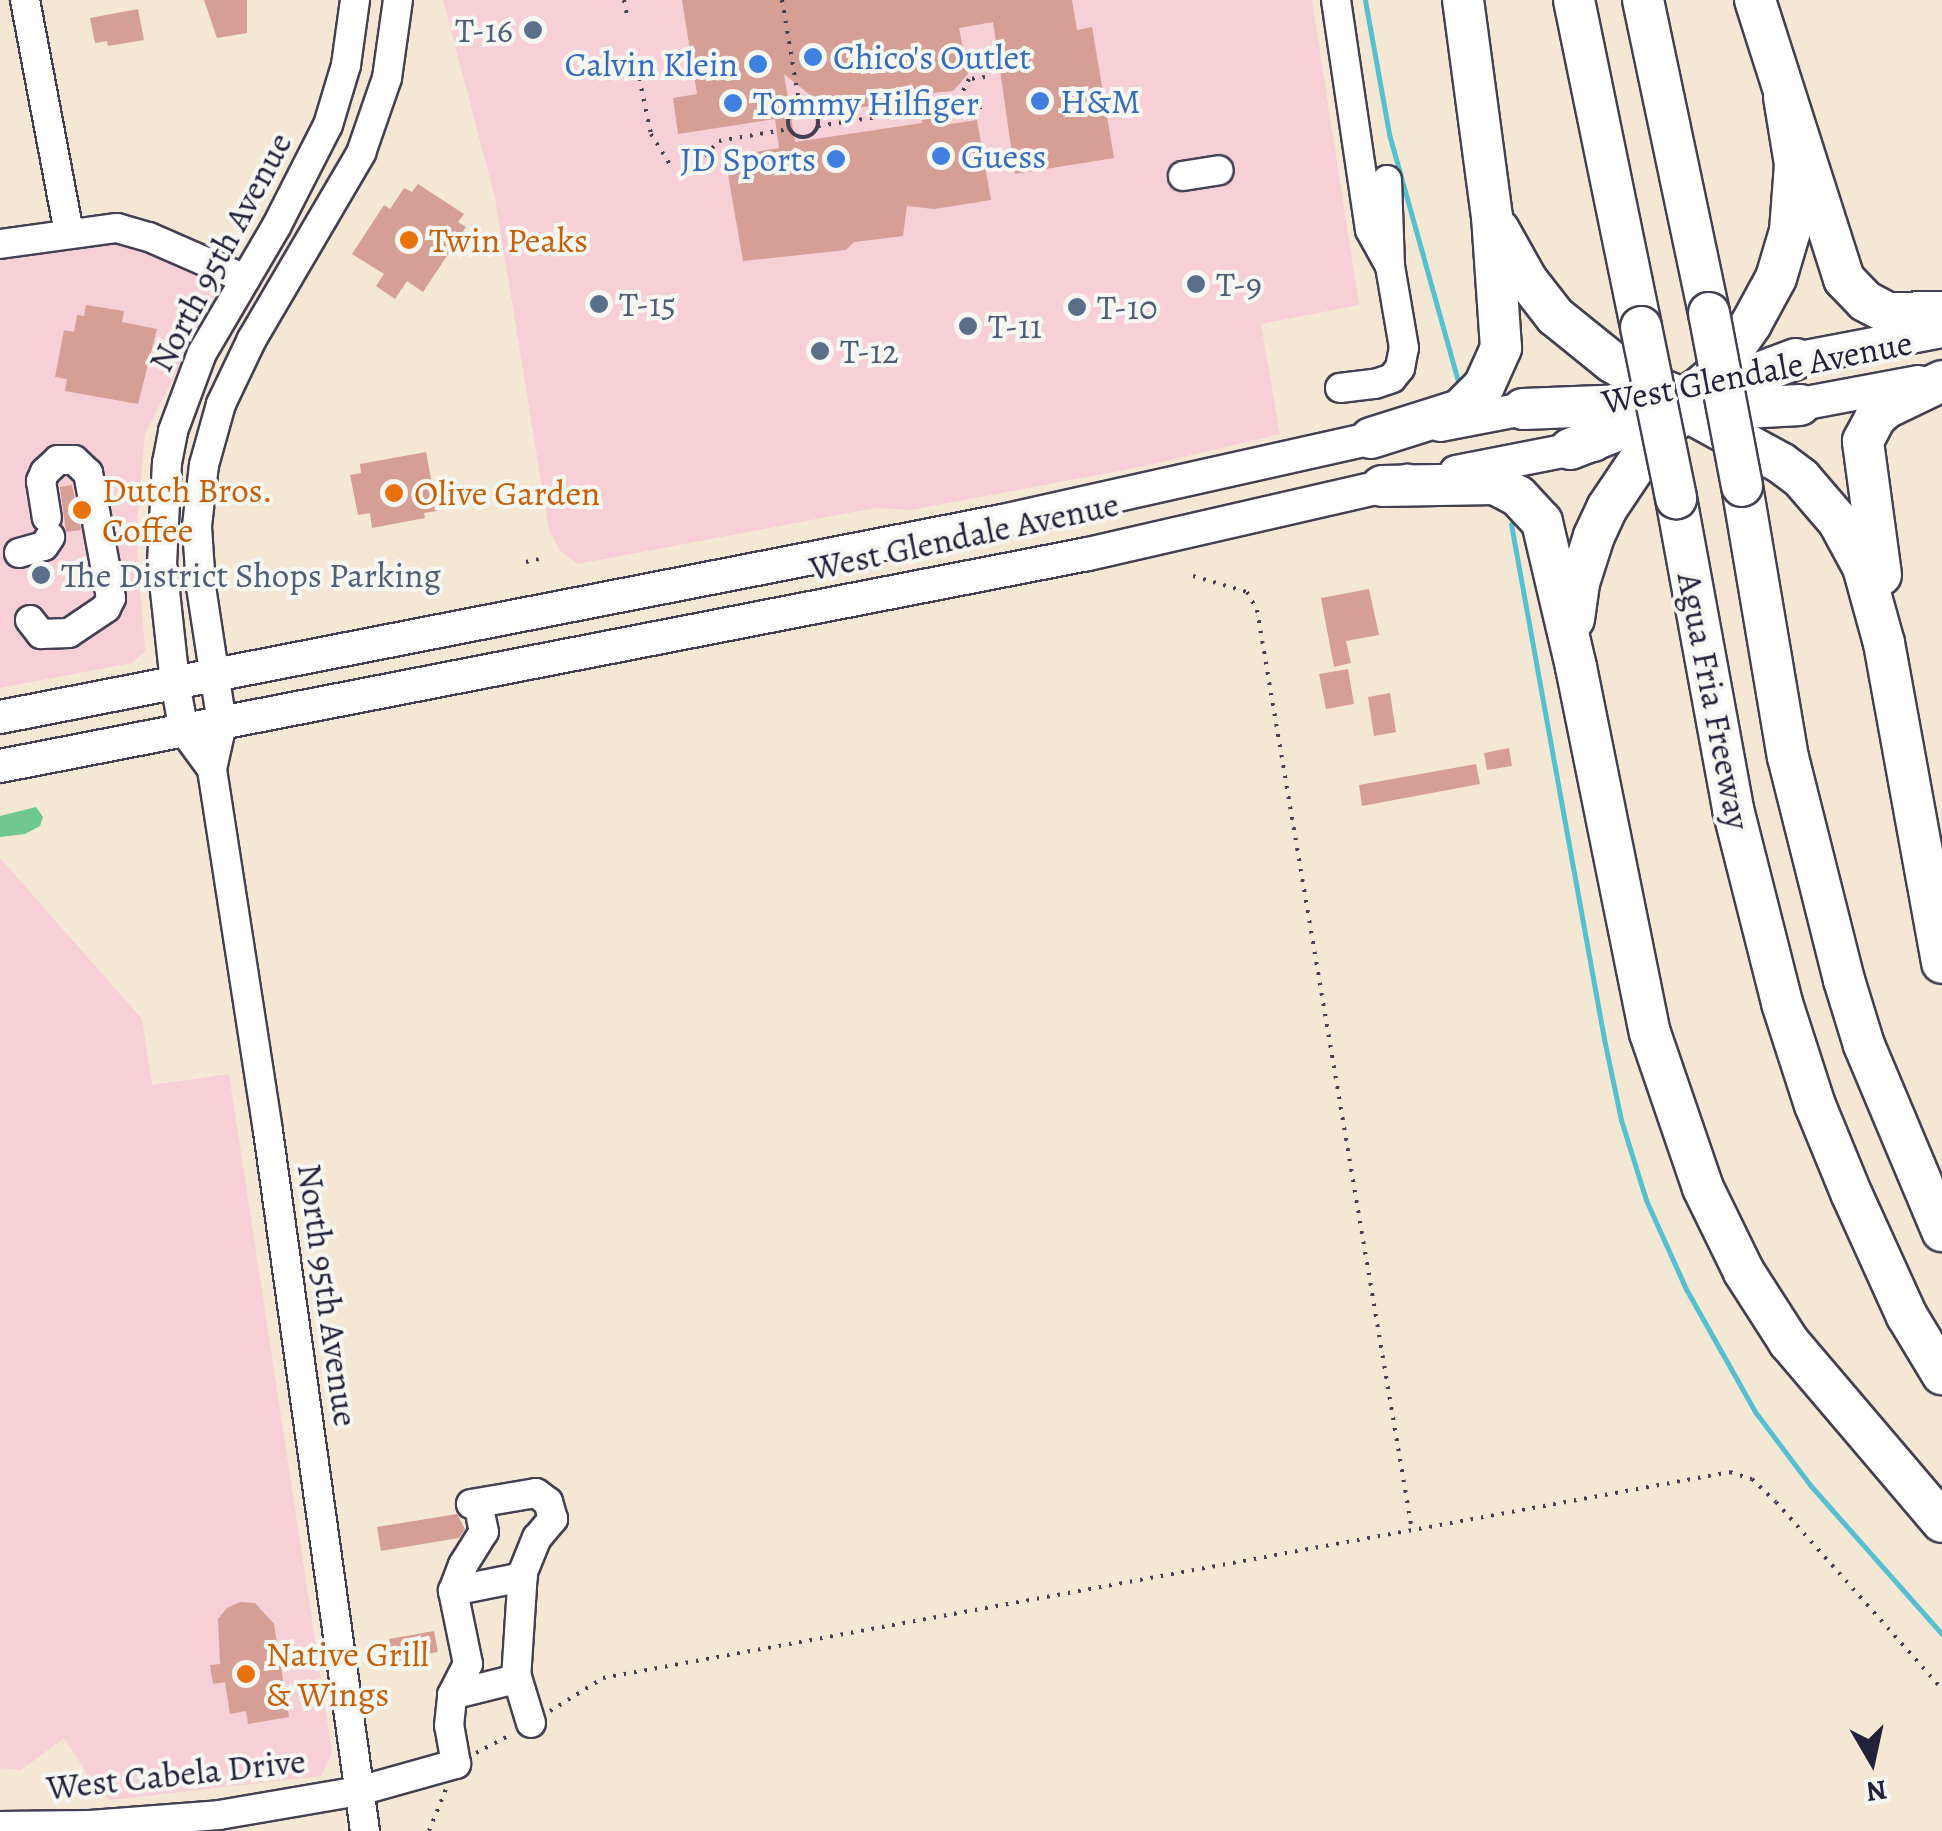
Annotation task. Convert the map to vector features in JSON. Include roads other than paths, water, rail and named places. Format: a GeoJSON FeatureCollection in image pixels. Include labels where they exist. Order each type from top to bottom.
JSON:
{"type":"FeatureCollection","features":[{"type":"Feature","properties":{"kind":"highway"},"geometry":{"type":"LineString","coordinates":[[1371,438],[1460,410],[1477,396],[1496,366],[1501,331],[1492,217],[1463,0]]}},
{"type":"Feature","properties":{"kind":"highway","name":"Agua Fria Freeway"},"geometry":{"type":"LineString","coordinates":[[1574,0],[1676,498],[1733,809],[1782,1003],[1815,1105],[1852,1195],[1908,1316],[1942,1374]]}},
{"type":"Feature","properties":{"kind":"highway","name":"Agua Fria Freeway"},"geometry":{"type":"LineString","coordinates":[[1643,0],[1710,313],[1788,757],[1844,980],[1876,1077],[1942,1231]]}},
{"type":"Feature","properties":{"kind":"highway"},"geometry":{"type":"LineString","coordinates":[[1755,0],[1836,260],[1853,292],[1876,308],[1902,316],[1942,312]]}},
{"type":"Feature","properties":{"kind":"highway"},"geometry":{"type":"LineString","coordinates":[[1576,668],[1574,618],[1584,561],[1606,508],[1764,302],[1790,231],[1795,164],[1784,97]]}},
{"type":"Feature","properties":{"kind":"highway"},"geometry":{"type":"LineString","coordinates":[[1492,217],[1548,308],[1612,362],[1781,463],[1820,498],[1863,567],[1884,643],[1942,963]]}},
{"type":"Feature","properties":{"kind":"highway"},"geometry":{"type":"LineString","coordinates":[[1570,449],[1742,377],[1796,359]]}},
{"type":"Feature","properties":{"kind":"highway"},"geometry":{"type":"LineString","coordinates":[[1884,643],[1886,603],[1862,441],[1874,418],[1886,408],[1942,379]]}},
{"type":"Feature","properties":{"kind":"highway"},"geometry":{"type":"LineString","coordinates":[[1523,409],[1800,405]]}},
{"type":"Feature","properties":{"kind":"highway"},"geometry":{"type":"LineString","coordinates":[[1382,486],[1495,484],[1532,508],[1549,542],[1650,1034],[1702,1188],[1744,1272],[1788,1342],[1942,1522]]}},
{"type":"Feature","properties":{"kind":"main road","name":"West Glendale Avenue"},"geometry":{"type":"LineString","coordinates":[[1796,359],[1942,331]]}},
{"type":"Feature","properties":{"kind":"main road","name":"West Glendale Avenue"},"geometry":{"type":"LineString","coordinates":[[1800,405],[1942,379]]}},
{"type":"Feature","properties":{"kind":"main road","name":"West Glendale Avenue"},"geometry":{"type":"LineString","coordinates":[[0,717],[1002,521],[1371,438],[1523,409]]}},
{"type":"Feature","properties":{"kind":"main road","name":"West Glendale Avenue"},"geometry":{"type":"LineString","coordinates":[[0,766],[1088,554],[1382,486],[1570,449]]}},
{"type":"Feature","properties":{"kind":"street"},"geometry":{"type":"LineString","coordinates":[[0,3],[17,0]]}},
{"type":"Feature","properties":{"kind":"street"},"geometry":{"type":"LineString","coordinates":[[25,0],[69,232]]}},
{"type":"Feature","properties":{"kind":"street","name":"North 95th Avenue"},"geometry":{"type":"LineString","coordinates":[[212,770],[184,731],[175,684],[161,538],[167,463],[190,378],[328,125],[346,65],[355,0]]}},
{"type":"Feature","properties":{"kind":"street","name":"North 95th Avenue"},"geometry":{"type":"LineString","coordinates":[[365,1831],[268,1131],[212,770],[222,724],[213,676],[198,526],[212,433],[234,372],[360,152],[388,78],[398,0]]}},
{"type":"Feature","properties":{"kind":"street"},"geometry":{"type":"LineString","coordinates":[[1336,0],[1370,230],[1390,266]]}},
{"type":"Feature","properties":{"kind":"street"},"geometry":{"type":"LineString","coordinates":[[1183,176],[1219,170]]}},
{"type":"Feature","properties":{"kind":"street"},"geometry":{"type":"LineString","coordinates":[[1340,388],[1375,384],[1392,378],[1400,368],[1402,329],[1390,266],[1387,180]]}},
{"type":"Feature","properties":{"kind":"street"},"geometry":{"type":"LineString","coordinates":[[0,244],[102,227],[130,231],[245,279]]}},
{"type":"Feature","properties":{"kind":"street"},"geometry":{"type":"LineString","coordinates":[[19,554],[37,549],[49,528],[41,488],[45,472],[58,460],[74,460],[88,473],[111,585],[106,608],[70,633],[57,636],[35,631],[30,620]]}},
{"type":"Feature","properties":{"kind":"street"},"geometry":{"type":"LineString","coordinates":[[452,1696],[468,1664],[454,1591],[484,1532],[476,1511],[536,1493],[548,1502],[553,1519],[537,1538],[523,1577],[517,1676],[531,1723]]}},
{"type":"Feature","properties":{"kind":"street"},"geometry":{"type":"LineString","coordinates":[[454,1591],[523,1577]]}},
{"type":"Feature","properties":{"kind":"street"},"geometry":{"type":"LineString","coordinates":[[452,1696],[517,1676]]}},
{"type":"Feature","properties":{"kind":"street","name":"West Cabela Drive"},"geometry":{"type":"LineString","coordinates":[[0,1826],[159,1821],[359,1791],[456,1764],[449,1726],[452,1696]]}},
{"type":"Feature","properties":{"kind":"waterway"},"geometry":{"type":"LineString","coordinates":[[1365,0],[1389,134],[1458,381]]}},
{"type":"Feature","properties":{"kind":"waterway"},"geometry":{"type":"LineString","coordinates":[[1511,524],[1604,1039],[1621,1120],[1646,1200],[1686,1289],[1756,1413],[1811,1486],[1942,1634]]}},
{"type":"Feature","properties":{"kind":"place","name":"T-16"},"geometry":{"type":"Point","coordinates":[533,30]}},
{"type":"Feature","properties":{"kind":"place","name":"Chico's Outlet"},"geometry":{"type":"Point","coordinates":[813,57]}},
{"type":"Feature","properties":{"kind":"place","name":"Calvin Klein"},"geometry":{"type":"Point","coordinates":[758,64]}},
{"type":"Feature","properties":{"kind":"place","name":"H&M"},"geometry":{"type":"Point","coordinates":[1040,101]}},
{"type":"Feature","properties":{"kind":"place","name":"Tommy Hilfiger"},"geometry":{"type":"Point","coordinates":[733,103]}},
{"type":"Feature","properties":{"kind":"place","name":"Guess"},"geometry":{"type":"Point","coordinates":[941,156]}},
{"type":"Feature","properties":{"kind":"place","name":"JD Sports"},"geometry":{"type":"Point","coordinates":[836,159]}},
{"type":"Feature","properties":{"kind":"place","name":"Twin Peaks"},"geometry":{"type":"Point","coordinates":[409,240]}},
{"type":"Feature","properties":{"kind":"place","name":"T-9"},"geometry":{"type":"Point","coordinates":[1196,284]}},
{"type":"Feature","properties":{"kind":"place","name":"T-15"},"geometry":{"type":"Point","coordinates":[599,304]}},
{"type":"Feature","properties":{"kind":"place","name":"T-10"},"geometry":{"type":"Point","coordinates":[1077,307]}},
{"type":"Feature","properties":{"kind":"place","name":"T-11"},"geometry":{"type":"Point","coordinates":[968,326]}},
{"type":"Feature","properties":{"kind":"place","name":"T-12"},"geometry":{"type":"Point","coordinates":[820,351]}},
{"type":"Feature","properties":{"kind":"place","name":"Olive Garden"},"geometry":{"type":"Point","coordinates":[394,493]}},
{"type":"Feature","properties":{"kind":"place","name":"Dutch Bros. Coffee"},"geometry":{"type":"Point","coordinates":[82,510]}},
{"type":"Feature","properties":{"kind":"place","name":"The District Shops Parking"},"geometry":{"type":"Point","coordinates":[41,575]}},
{"type":"Feature","properties":{"kind":"place","name":"Native Grill & Wings"},"geometry":{"type":"Point","coordinates":[246,1674]}}]}
